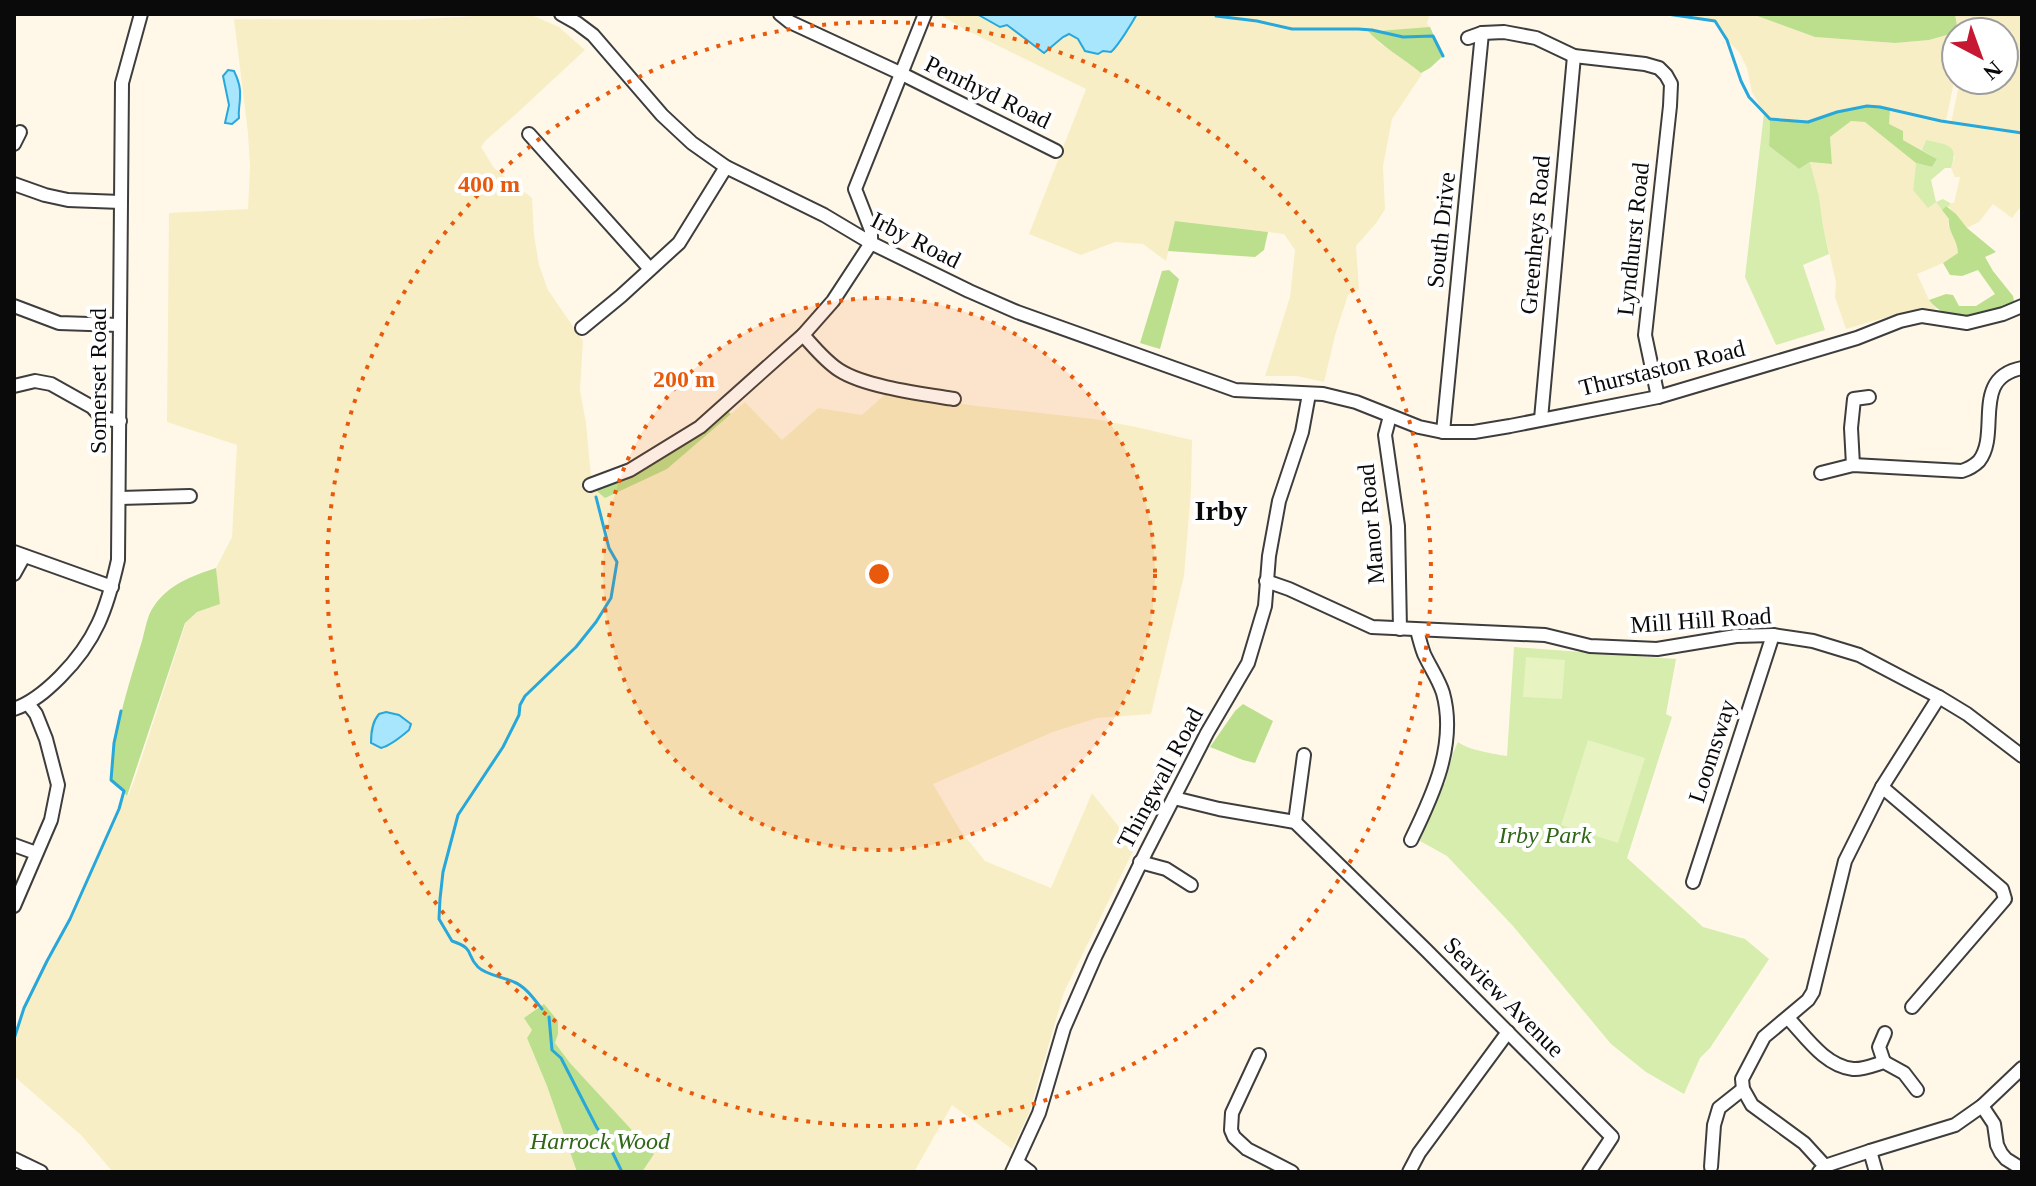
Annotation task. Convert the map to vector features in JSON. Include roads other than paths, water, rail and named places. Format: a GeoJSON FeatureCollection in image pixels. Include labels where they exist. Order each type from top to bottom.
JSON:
{"type":"FeatureCollection","features":[{"type":"Feature","properties":{"kind":"street","name":"Somerset Road"},"geometry":{"type":"LineString","coordinates":[[14,709],[29,705],[78,659],[101,619],[118,560],[122,83],[141,14]]}},
{"type":"Feature","properties":{"kind":"street","name":"Irby Road"},"geometry":{"type":"LineString","coordinates":[[561,14],[593,35],[662,115],[692,143],[726,167],[824,215],[871,243],[1017,312],[1184,373],[1235,390],[1309,394]]}},
{"type":"Feature","properties":{"kind":"street","name":"Penrhyd Road"},"geometry":{"type":"LineString","coordinates":[[780,14],[790,22],[1056,151]]}},
{"type":"Feature","properties":{"kind":"street"},"geometry":{"type":"LineString","coordinates":[[590,485],[630,470],[700,427],[803,335],[833,301],[871,243],[871,230],[855,189],[925,14]]}},
{"type":"Feature","properties":{"kind":"street"},"geometry":{"type":"LineString","coordinates":[[1468,38],[1482,33],[1504,32],[1536,38],[1574,56]]}},
{"type":"Feature","properties":{"kind":"street","name":"South Drive"},"geometry":{"type":"LineString","coordinates":[[1443,432],[1482,33]]}},
{"type":"Feature","properties":{"kind":"street","name":"Lyndhurst Road"},"geometry":{"type":"LineString","coordinates":[[1574,56],[1659,68],[1671,84],[1645,335],[1658,397]]}},
{"type":"Feature","properties":{"kind":"street","name":"Greenheys Road"},"geometry":{"type":"LineString","coordinates":[[1541,419],[1574,56]]}},
{"type":"Feature","properties":{"kind":"street"},"geometry":{"type":"LineString","coordinates":[[529,134],[534,149],[650,269]]}},
{"type":"Feature","properties":{"kind":"street"},"geometry":{"type":"LineString","coordinates":[[582,328],[679,243],[726,167]]}},
{"type":"Feature","properties":{"kind":"street"},"geometry":{"type":"LineString","coordinates":[[14,184],[68,200],[121,202]]}},
{"type":"Feature","properties":{"kind":"street"},"geometry":{"type":"LineString","coordinates":[[14,306],[59,323],[119,325]]}},
{"type":"Feature","properties":{"kind":"street","name":"Thurstaston Road"},"geometry":{"type":"LineString","coordinates":[[1309,394],[1356,402],[1419,427],[1443,432],[1474,432],[1658,397],[1857,338],[1900,321],[1922,316],[1967,323],[2022,306]]}},
{"type":"Feature","properties":{"kind":"street"},"geometry":{"type":"LineString","coordinates":[[803,335],[828,362],[841,371],[906,391],[954,399]]}},
{"type":"Feature","properties":{"kind":"street"},"geometry":{"type":"LineString","coordinates":[[1821,473],[1853,465],[1962,471],[1971,468],[1979,461],[1985,447],[1993,388],[2012,370],[2022,368]]}},
{"type":"Feature","properties":{"kind":"street"},"geometry":{"type":"LineString","coordinates":[[14,386],[35,381],[51,384],[92,407],[102,418],[120,421]]}},
{"type":"Feature","properties":{"kind":"street","name":"Thingwall Road"},"geometry":{"type":"LineString","coordinates":[[1014,1167],[1039,1113],[1064,1028],[1095,957],[1207,733],[1248,663],[1265,606],[1279,501],[1302,432],[1309,394]]}},
{"type":"Feature","properties":{"kind":"street"},"geometry":{"type":"LineString","coordinates":[[1853,465],[1851,428],[1854,399],[1869,397]]}},
{"type":"Feature","properties":{"kind":"street","name":"Manor Road"},"geometry":{"type":"LineString","coordinates":[[1390,416],[1385,435],[1398,526],[1400,629]]}},
{"type":"Feature","properties":{"kind":"street"},"geometry":{"type":"LineString","coordinates":[[120,498],[190,496]]}},
{"type":"Feature","properties":{"kind":"street"},"geometry":{"type":"LineString","coordinates":[[14,574],[19,554],[112,587]]}},
{"type":"Feature","properties":{"kind":"street","name":"Mill Hill Road"},"geometry":{"type":"LineString","coordinates":[[1266,581],[1372,627],[1545,635],[1590,646],[1657,649],[1736,636],[1773,635],[1813,641],[1859,655],[1939,697],[2022,756]]}},
{"type":"Feature","properties":{"kind":"street"},"geometry":{"type":"LineString","coordinates":[[1411,840],[1445,754],[1448,717],[1442,691],[1423,651],[1417,630]]}},
{"type":"Feature","properties":{"kind":"street","name":"Loomsway"},"geometry":{"type":"LineString","coordinates":[[1693,882],[1773,635]]}},
{"type":"Feature","properties":{"kind":"street"},"geometry":{"type":"LineString","coordinates":[[1939,697],[1882,787],[1845,861],[1813,992],[1808,1000],[1764,1037],[1742,1079],[1743,1089],[1752,1105],[1804,1143],[1822,1169],[1955,1125],[1982,1106],[2022,1068]]}},
{"type":"Feature","properties":{"kind":"street"},"geometry":{"type":"LineString","coordinates":[[14,906],[51,820],[58,785],[46,739],[29,705]]}},
{"type":"Feature","properties":{"kind":"street"},"geometry":{"type":"LineString","coordinates":[[1174,798],[1295,822],[1304,755]]}},
{"type":"Feature","properties":{"kind":"street"},"geometry":{"type":"LineString","coordinates":[[1882,787],[2002,889],[2005,899],[1912,1007]]}},
{"type":"Feature","properties":{"kind":"street","name":"Seaview Avenue"},"geometry":{"type":"LineString","coordinates":[[1295,822],[1612,1137],[1589,1172]]}},
{"type":"Feature","properties":{"kind":"street"},"geometry":{"type":"LineString","coordinates":[[14,845],[36,853]]}},
{"type":"Feature","properties":{"kind":"street"},"geometry":{"type":"LineString","coordinates":[[1140,862],[1166,869],[1191,885]]}},
{"type":"Feature","properties":{"kind":"street"},"geometry":{"type":"LineString","coordinates":[[1788,1018],[1818,1051],[1835,1064],[1855,1070],[1884,1062]]}},
{"type":"Feature","properties":{"kind":"street"},"geometry":{"type":"LineString","coordinates":[[1409,1172],[1419,1153],[1508,1032]]}},
{"type":"Feature","properties":{"kind":"street"},"geometry":{"type":"LineString","coordinates":[[1885,1033],[1879,1047],[1884,1062],[1904,1073],[1917,1090]]}},
{"type":"Feature","properties":{"kind":"street"},"geometry":{"type":"LineString","coordinates":[[1259,1055],[1232,1113],[1231,1130],[1247,1149],[1292,1172]]}},
{"type":"Feature","properties":{"kind":"street"},"geometry":{"type":"LineString","coordinates":[[1711,1167],[1714,1125],[1719,1108],[1743,1089]]}},
{"type":"Feature","properties":{"kind":"street"},"geometry":{"type":"LineString","coordinates":[[1982,1106],[1994,1124],[2001,1153],[2022,1169]]}},
{"type":"Feature","properties":{"kind":"street"},"geometry":{"type":"LineString","coordinates":[[1982,1143],[1996,1141]]}},
{"type":"Feature","properties":{"kind":"street"},"geometry":{"type":"LineString","coordinates":[[1870,1151],[1876,1172]]}},
{"type":"Feature","properties":{"kind":"street"},"geometry":{"type":"LineString","coordinates":[[14,1159],[41,1172]]}},
{"type":"Feature","properties":{"kind":"street"},"geometry":{"type":"LineString","coordinates":[[1014,1167],[1030,1172]]}},
{"type":"Feature","properties":{"kind":"water"},"geometry":{"type":"Polygon","coordinates":[[[977,14],[1137,14],[1114,49],[1098,54],[1085,51],[1078,39],[1069,34],[1044,53],[1007,25],[1000,27],[977,14]]]}},
{"type":"Feature","properties":{"kind":"water"},"geometry":{"type":"Polygon","coordinates":[[[228,70],[234,71],[240,90],[239,118],[232,124],[225,123],[229,105],[223,76],[228,70]]]}},
{"type":"Feature","properties":{"kind":"water"},"geometry":{"type":"Polygon","coordinates":[[[379,714],[399,715],[411,724],[409,730],[381,748],[371,743],[372,731],[379,714]]]}},
{"type":"Feature","properties":{"kind":"waterway"},"geometry":{"type":"LineString","coordinates":[[1667,14],[1715,21],[1727,40],[1749,97],[1770,119],[1808,122],[1867,106],[2022,133]]}},
{"type":"Feature","properties":{"kind":"waterway"},"geometry":{"type":"LineString","coordinates":[[1216,16],[1292,29],[1358,29],[1403,37],[1433,36],[1443,56]]}},
{"type":"Feature","properties":{"kind":"waterway"},"geometry":{"type":"LineString","coordinates":[[542,1009],[522,987],[481,970],[467,949],[452,941],[439,919],[440,899],[443,872],[458,815],[503,747],[525,696],[576,647],[611,598],[617,562],[609,548],[596,497]]}},
{"type":"Feature","properties":{"kind":"waterway"},"geometry":{"type":"LineString","coordinates":[[14,1039],[24,1008],[70,919],[119,809],[124,791],[111,780],[121,711]]}},
{"type":"Feature","properties":{"kind":"waterway"},"geometry":{"type":"LineString","coordinates":[[549,1017],[552,1050],[561,1058],[622,1172]]}},
{"type":"Feature","properties":{"kind":"district","name":"Irby"},"geometry":{"type":"Point","coordinates":[1221,510]}},
{"type":"Feature","properties":{"kind":"park label","name":"Irby Park"},"geometry":{"type":"Point","coordinates":[1545,835]}},
{"type":"Feature","properties":{"kind":"park label","name":"Harrock Wood"},"geometry":{"type":"Point","coordinates":[600,1141]}}]}
